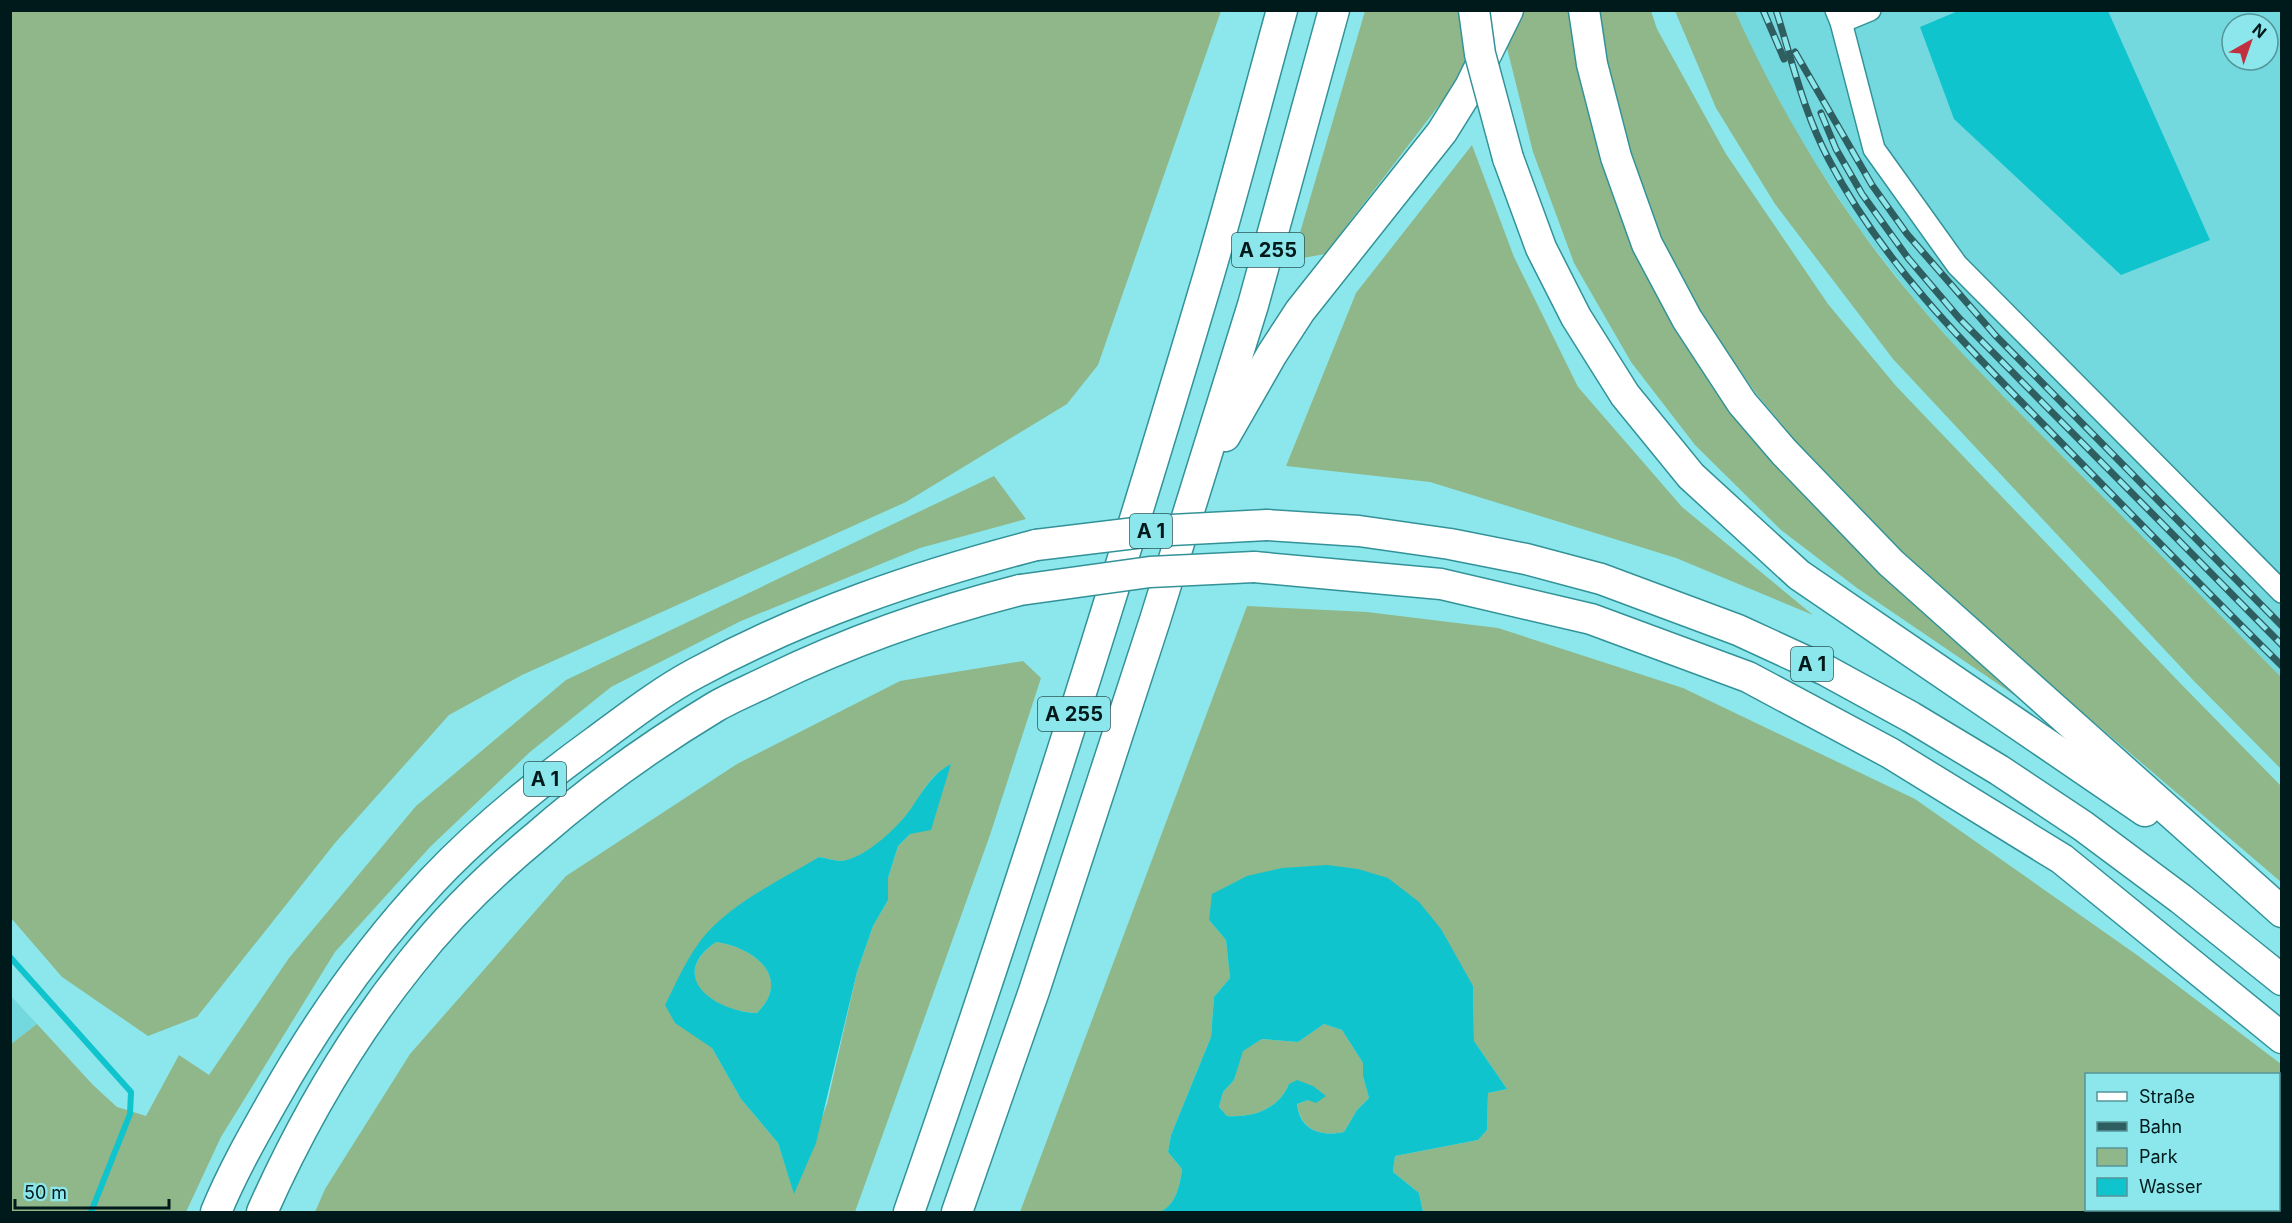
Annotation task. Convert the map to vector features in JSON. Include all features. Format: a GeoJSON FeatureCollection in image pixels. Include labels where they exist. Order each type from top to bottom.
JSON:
{"type":"FeatureCollection","features":[{"type":"Feature","properties":{"kind":"highway","name":"A 255"},"geometry":{"type":"LineString","coordinates":[[909,1212],[990,980],[1108,605],[1205,288],[1282,10]]}},
{"type":"Feature","properties":{"kind":"highway","name":"A 255"},"geometry":{"type":"LineString","coordinates":[[957,1212],[1034,991],[1196,488],[1253,305],[1334,10]]}},
{"type":"Feature","properties":{"kind":"highway"},"geometry":{"type":"LineString","coordinates":[[1474,10],[1480,54],[1508,158],[1541,248],[1576,316],[1625,395],[1691,476],[1799,575],[2239,876]]}},
{"type":"Feature","properties":{"kind":"highway"},"geometry":{"type":"LineString","coordinates":[[1196,488],[1272,354],[1300,311],[1442,132],[1470,87],[1508,10]]}},
{"type":"Feature","properties":{"kind":"highway"},"geometry":{"type":"LineString","coordinates":[[1584,10],[1592,64],[1616,157],[1647,244],[1688,319],[1742,403],[1784,452],[1891,563],[2282,912]]}},
{"type":"Feature","properties":{"kind":"highway","name":"A 1"},"geometry":{"type":"LineString","coordinates":[[216,1212],[246,1149],[286,1078],[323,1018],[384,936],[433,880],[476,839],[551,774],[612,729],[694,674],[788,628],[880,590],[959,565],[1036,545],[1152,531],[1267,525],[1359,531],[1450,544],[1526,559],[1601,579],[1738,630],[1837,676],[1999,770],[2083,826],[2181,899],[2282,980]]}},
{"type":"Feature","properties":{"kind":"highway"},"geometry":{"type":"LineString","coordinates":[[262,1212],[282,1167],[320,1097],[356,1038],[411,963],[460,908],[504,864],[579,800],[635,759],[717,706],[806,662],[877,633],[1020,590],[1150,572],[1254,567],[1441,584],[1591,619],[1748,677],[1890,753],[2062,859],[2282,1038]]}},
{"type":"Feature","properties":{"kind":"lane"},"geometry":{"type":"LineString","coordinates":[[1870,10],[1839,16],[1874,149],[1957,265],[2282,592]]}},
{"type":"Feature","properties":{"kind":"shaded area"},"geometry":{"type":"Polygon","coordinates":[[[1735,11],[2281,11],[2281,677],[1972,365],[1914,299],[1858,227],[1803,144],[1757,61],[1735,11]]]}},
{"type":"Feature","properties":{"kind":"shaded area"},"geometry":{"type":"Polygon","coordinates":[[[10,995],[37,1024],[11,1044],[10,1044],[10,995]]]}},
{"type":"Feature","properties":{"kind":"green space"},"geometry":{"type":"Polygon","coordinates":[[[10,11],[1221,11],[1098,365],[1067,404],[906,502],[522,675],[449,715],[335,843],[197,1017],[148,1036],[62,977],[11,918],[10,11]]]}},
{"type":"Feature","properties":{"kind":"green space"},"geometry":{"type":"Polygon","coordinates":[[[1365,11],[1458,11],[1466,70],[1325,254],[1292,260],[1365,11]]]}},
{"type":"Feature","properties":{"kind":"green space"},"geometry":{"type":"Polygon","coordinates":[[[1523,11],[1573,11],[1679,324],[2067,731],[1857,588],[1781,530],[1695,445],[1631,362],[1574,263],[1533,152],[1507,48],[1523,11]]]}},
{"type":"Feature","properties":{"kind":"green space"},"geometry":{"type":"Polygon","coordinates":[[[1596,11],[1651,11],[1657,29],[1726,154],[1828,304],[1896,386],[2281,786],[2281,882],[2068,700],[1899,550],[1817,467],[1755,392],[1695,306],[1662,238],[1629,153],[1610,84],[1596,11]]]}},
{"type":"Feature","properties":{"kind":"green space"},"geometry":{"type":"Polygon","coordinates":[[[1675,11],[1735,11],[1772,87],[1814,161],[1862,232],[1914,299],[1990,383],[2281,677],[2281,769],[2192,679],[1893,359],[1775,204],[1716,108],[1675,11]]]}},
{"type":"Feature","properties":{"kind":"green space"},"geometry":{"type":"Polygon","coordinates":[[[1472,145],[1514,257],[1578,387],[1682,507],[1813,615],[1676,558],[1430,482],[1286,466],[1356,293],[1472,145]]]}},
{"type":"Feature","properties":{"kind":"green space"},"geometry":{"type":"Polygon","coordinates":[[[994,476],[1026,519],[920,548],[741,621],[611,687],[530,752],[430,847],[335,952],[221,1137],[186,1212],[11,1212],[11,1044],[37,1024],[93,1085],[117,1107],[146,1116],[179,1055],[209,1075],[289,958],[416,806],[566,680],[994,476]]]}},
{"type":"Feature","properties":{"kind":"green space"},"geometry":{"type":"Polygon","coordinates":[[[1247,606],[1367,612],[1498,628],[1683,688],[1915,799],[2137,955],[2281,1064],[2281,1212],[1423,1212],[1419,1193],[1393,1172],[1395,1156],[1478,1140],[1487,1130],[1488,1093],[1507,1089],[1474,1041],[1473,986],[1209,920],[1226,940],[1230,978],[1214,997],[1211,1037],[1171,1135],[1168,1152],[1182,1169],[1173,1200],[1160,1212],[1020,1212],[1247,606]]]}},
{"type":"Feature","properties":{"kind":"green space"},"geometry":{"type":"Polygon","coordinates":[[[1023,661],[1041,678],[990,835],[855,1212],[315,1212],[325,1189],[410,1054],[566,876],[737,764],[900,681],[1023,661]],[[951,765],[934,777],[901,821],[872,847],[862,854],[842,861],[819,857],[690,957],[665,1005],[712,1048],[741,1099],[778,1143],[794,1192],[827,1104],[857,972],[873,926],[888,900],[888,878],[898,846],[910,834],[951,765]]]}},
{"type":"Feature","properties":{"kind":"green space"},"geometry":{"type":"Polygon","coordinates":[[[716,942],[743,950],[755,957],[770,976],[771,987],[767,1000],[757,1013],[726,1007],[712,1000],[695,980],[695,968],[701,955],[716,942]]]}},
{"type":"Feature","properties":{"kind":"green space"},"geometry":{"type":"Polygon","coordinates":[[[1324,1024],[1342,1030],[1363,1063],[1363,1076],[1369,1098],[1357,1110],[1344,1132],[1319,1132],[1307,1126],[1299,1113],[1297,1104],[1308,1100],[1289,1084],[1285,1093],[1272,1106],[1255,1113],[1227,1116],[1219,1107],[1223,1092],[1234,1080],[1242,1051],[1262,1039],[1298,1042],[1324,1024]]]}},
{"type":"Feature","properties":{"kind":"water"},"geometry":{"type":"Polygon","coordinates":[[[1958,11],[2108,11],[2210,240],[2121,275],[1954,119],[1920,27],[1958,11]]]}},
{"type":"Feature","properties":{"kind":"water"},"geometry":{"type":"Polygon","coordinates":[[[951,764],[931,830],[910,834],[898,846],[888,878],[888,900],[873,926],[857,972],[816,1143],[794,1194],[778,1143],[741,1099],[712,1048],[675,1023],[665,1005],[701,940],[726,915],[756,894],[819,857],[842,861],[862,854],[901,821],[930,781],[951,764]],[[716,942],[701,955],[695,968],[696,980],[702,990],[713,999],[741,1011],[757,1013],[767,1000],[771,987],[770,976],[755,957],[730,945],[716,942]]]}},
{"type":"Feature","properties":{"kind":"water"},"geometry":{"type":"Polygon","coordinates":[[[1327,865],[1358,869],[1388,878],[1419,902],[1441,929],[1473,986],[1474,1041],[1507,1089],[1488,1093],[1487,1130],[1478,1140],[1395,1156],[1393,1172],[1419,1193],[1423,1212],[1160,1212],[1173,1200],[1182,1169],[1168,1152],[1171,1135],[1211,1037],[1214,997],[1230,978],[1226,940],[1209,920],[1212,894],[1247,876],[1282,868],[1327,865]],[[1324,1024],[1298,1042],[1262,1039],[1243,1051],[1234,1080],[1223,1092],[1219,1107],[1227,1116],[1246,1115],[1264,1110],[1279,1100],[1289,1084],[1297,1080],[1313,1086],[1326,1096],[1316,1103],[1308,1100],[1297,1104],[1302,1120],[1307,1126],[1319,1132],[1344,1132],[1357,1110],[1369,1098],[1363,1076],[1363,1063],[1342,1030],[1324,1024]]]}},
{"type":"Feature","properties":{"kind":"waterway"},"geometry":{"type":"LineString","coordinates":[[10,957],[131,1092],[130,1114],[91,1212]]}},
{"type":"Feature","properties":{"kind":"railway"},"geometry":{"type":"LineString","coordinates":[[1763,10],[1784,59]]}},
{"type":"Feature","properties":{"kind":"railway"},"geometry":{"type":"LineString","coordinates":[[1776,10],[1799,86],[1820,142],[1850,197],[1900,268],[1956,334],[2282,666]]}},
{"type":"Feature","properties":{"kind":"railway"},"geometry":{"type":"LineString","coordinates":[[1795,52],[1872,185],[1907,234],[1995,335],[2282,626]]}},
{"type":"Feature","properties":{"kind":"railway"},"geometry":{"type":"LineString","coordinates":[[1821,113],[1836,149],[1862,194],[1908,258],[1959,318],[2282,645]]}}]}
